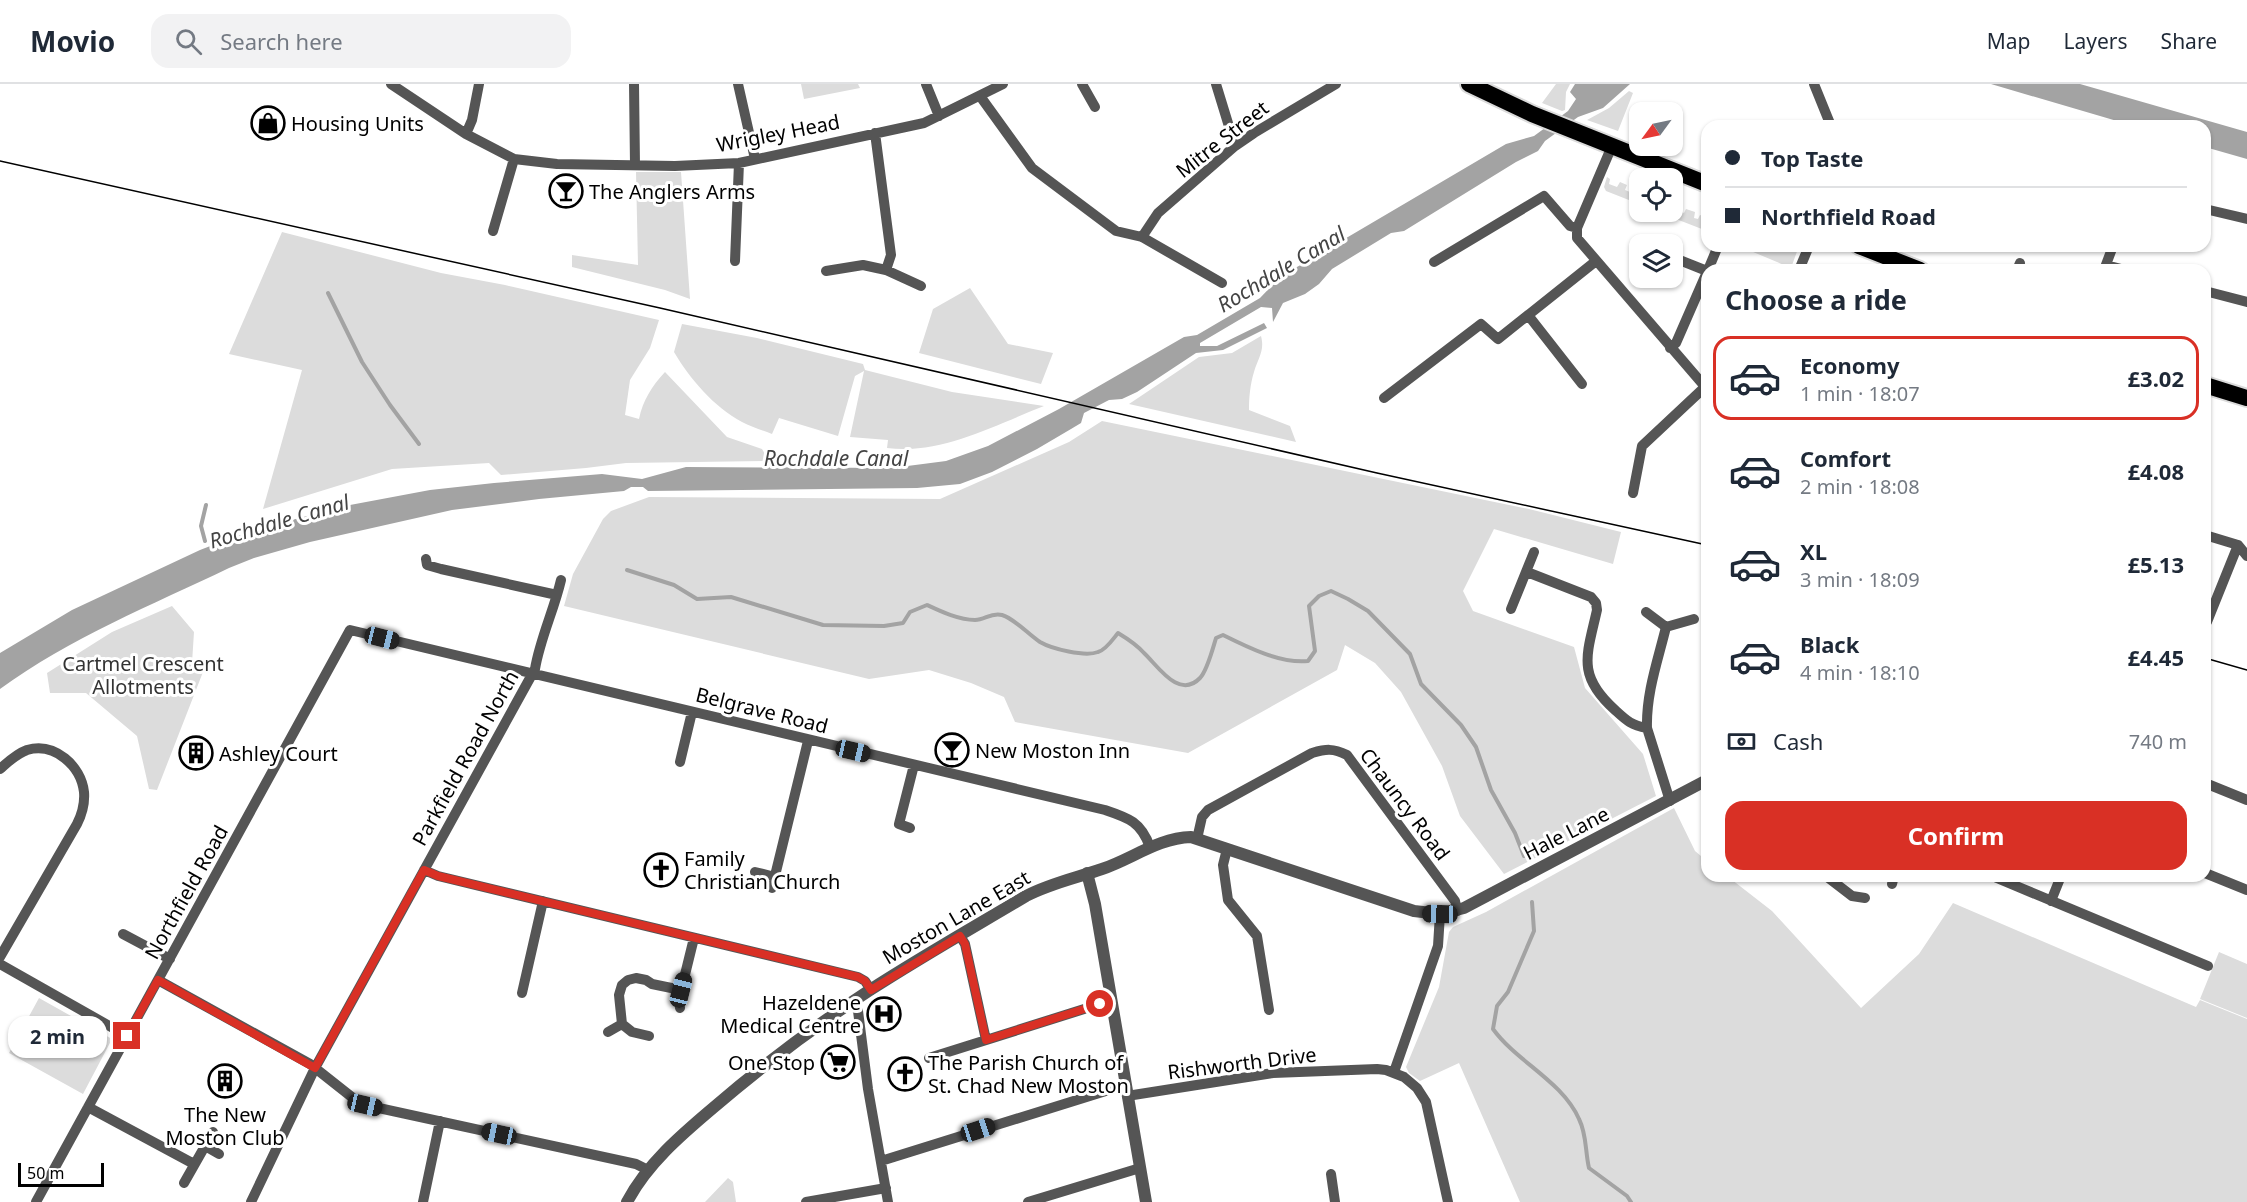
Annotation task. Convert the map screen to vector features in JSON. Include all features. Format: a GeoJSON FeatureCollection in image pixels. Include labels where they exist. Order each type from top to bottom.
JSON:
{"type":"FeatureCollection","features":[{"type":"Feature","properties":{"kind":"highway"},"geometry":{"type":"LineString","coordinates":[[1469,84],[1540,117],[1701,182]]}},
{"type":"Feature","properties":{"kind":"highway"},"geometry":{"type":"LineString","coordinates":[[1875,252],[1905,264]]}},
{"type":"Feature","properties":{"kind":"highway"},"geometry":{"type":"LineString","coordinates":[[2211,387],[2247,398]]}},
{"type":"Feature","properties":{"kind":"street"},"geometry":{"type":"LineString","coordinates":[[391,84],[466,134],[514,159],[493,231]]}},
{"type":"Feature","properties":{"kind":"street"},"geometry":{"type":"LineString","coordinates":[[466,134],[472,120],[478,84]]}},
{"type":"Feature","properties":{"kind":"street"},"geometry":{"type":"LineString","coordinates":[[634,84],[635,165]]}},
{"type":"Feature","properties":{"kind":"street"},"geometry":{"type":"LineString","coordinates":[[738,84],[755,159]]}},
{"type":"Feature","properties":{"kind":"street"},"geometry":{"type":"LineString","coordinates":[[926,84],[939,116]]}},
{"type":"Feature","properties":{"kind":"street","name":"Wrigley Head"},"geometry":{"type":"LineString","coordinates":[[514,159],[557,164],[675,166],[739,163],[924,123],[1003,84]]}},
{"type":"Feature","properties":{"kind":"street"},"geometry":{"type":"LineString","coordinates":[[1082,84],[1095,107]]}},
{"type":"Feature","properties":{"kind":"street"},"geometry":{"type":"LineString","coordinates":[[1216,84],[1235,146]]}},
{"type":"Feature","properties":{"kind":"street","name":"Mitre Street"},"geometry":{"type":"LineString","coordinates":[[1142,237],[1158,213],[1235,146],[1336,84]]}},
{"type":"Feature","properties":{"kind":"street"},"geometry":{"type":"LineString","coordinates":[[1814,84],[1829,120]]}},
{"type":"Feature","properties":{"kind":"street"},"geometry":{"type":"LineString","coordinates":[[980,96],[1032,168],[1116,231],[1142,237],[1222,283]]}},
{"type":"Feature","properties":{"kind":"street"},"geometry":{"type":"LineString","coordinates":[[875,133],[891,255],[886,270]]}},
{"type":"Feature","properties":{"kind":"street"},"geometry":{"type":"LineString","coordinates":[[1612,146],[1577,228],[1577,238],[1701,382]]}},
{"type":"Feature","properties":{"kind":"street"},"geometry":{"type":"LineString","coordinates":[[735,261],[739,163]]}},
{"type":"Feature","properties":{"kind":"street"},"geometry":{"type":"LineString","coordinates":[[1434,262],[1544,196],[1570,226],[1577,228]]}},
{"type":"Feature","properties":{"kind":"street"},"geometry":{"type":"LineString","coordinates":[[2211,210],[2247,219]]}},
{"type":"Feature","properties":{"kind":"street"},"geometry":{"type":"LineString","coordinates":[[1384,398],[1481,324],[1498,339],[1596,261]]}},
{"type":"Feature","properties":{"kind":"street"},"geometry":{"type":"LineString","coordinates":[[1683,261],[1701,269]]}},
{"type":"Feature","properties":{"kind":"street"},"geometry":{"type":"LineString","coordinates":[[826,271],[862,265],[886,270],[921,286]]}},
{"type":"Feature","properties":{"kind":"street"},"geometry":{"type":"LineString","coordinates":[[1671,348],[1676,343],[1701,285]]}},
{"type":"Feature","properties":{"kind":"street"},"geometry":{"type":"LineString","coordinates":[[2211,293],[2247,302]]}},
{"type":"Feature","properties":{"kind":"street"},"geometry":{"type":"LineString","coordinates":[[1528,315],[1581,384]]}},
{"type":"Feature","properties":{"kind":"street"},"geometry":{"type":"LineString","coordinates":[[1633,493],[1642,446],[1701,393]]}},
{"type":"Feature","properties":{"kind":"street"},"geometry":{"type":"LineString","coordinates":[[2211,536],[2238,545],[2247,556]]}},
{"type":"Feature","properties":{"kind":"street"},"geometry":{"type":"LineString","coordinates":[[2211,612],[2238,545]]}},
{"type":"Feature","properties":{"kind":"street"},"geometry":{"type":"LineString","coordinates":[[1511,609],[1534,552]]}},
{"type":"Feature","properties":{"kind":"street"},"geometry":{"type":"LineString","coordinates":[[426,559],[427,565],[441,569],[557,595]]}},
{"type":"Feature","properties":{"kind":"street"},"geometry":{"type":"LineString","coordinates":[[1527,572],[1591,597],[1596,603],[1597,610],[1587,663],[1590,679],[1599,694],[1632,725],[1647,728]]}},
{"type":"Feature","properties":{"kind":"street","name":"Parkfield Road North"},"geometry":{"type":"LineString","coordinates":[[251,1202],[315,1068],[535,669],[561,580]]}},
{"type":"Feature","properties":{"kind":"street"},"geometry":{"type":"LineString","coordinates":[[1646,612],[1666,627]]}},
{"type":"Feature","properties":{"kind":"street"},"geometry":{"type":"LineString","coordinates":[[1666,627],[1694,619]]}},
{"type":"Feature","properties":{"kind":"street"},"geometry":{"type":"LineString","coordinates":[[1666,627],[1648,699],[1647,728],[1670,801]]}},
{"type":"Feature","properties":{"kind":"street","name":"Belgrave Road"},"geometry":{"type":"LineString","coordinates":[[350,630],[1116,814],[1136,823],[1143,830],[1150,847]]}},
{"type":"Feature","properties":{"kind":"street","name":"Northfield Road"},"geometry":{"type":"LineString","coordinates":[[36,1202],[350,630]]}},
{"type":"Feature","properties":{"kind":"street"},"geometry":{"type":"LineString","coordinates":[[680,762],[693,712]]}},
{"type":"Feature","properties":{"kind":"street"},"geometry":{"type":"LineString","coordinates":[[772,888],[808,741]]}},
{"type":"Feature","properties":{"kind":"street","name":"Chauncy Road"},"geometry":{"type":"LineString","coordinates":[[1197,838],[1202,817],[1208,810],[1312,753],[1330,748],[1347,755],[1455,901],[1457,911]]}},
{"type":"Feature","properties":{"kind":"street"},"geometry":{"type":"LineString","coordinates":[[0,769],[23,752],[33,749],[48,750],[69,761],[79,776],[84,793],[81,815],[77,824],[0,957]]}},
{"type":"Feature","properties":{"kind":"street"},"geometry":{"type":"LineString","coordinates":[[910,828],[899,824],[914,765]]}},
{"type":"Feature","properties":{"kind":"street"},"geometry":{"type":"LineString","coordinates":[[2211,785],[2247,800]]}},
{"type":"Feature","properties":{"kind":"street","name":"Hale Lane"},"geometry":{"type":"LineString","coordinates":[[1440,914],[1457,911],[1701,786]]}},
{"type":"Feature","properties":{"kind":"street","name":"Moston Lane East"},"geometry":{"type":"LineString","coordinates":[[627,1202],[648,1170],[727,1096],[787,1048],[852,1002],[1041,888],[1103,868],[1150,847],[1177,838],[1197,838],[1414,911],[1440,914]]}},
{"type":"Feature","properties":{"kind":"street"},"geometry":{"type":"LineString","coordinates":[[1227,849],[1223,865],[1228,900],[1257,936],[1271,1010]]}},
{"type":"Feature","properties":{"kind":"street"},"geometry":{"type":"LineString","coordinates":[[424,870],[438,876],[858,977],[865,981],[871,990]]}},
{"type":"Feature","properties":{"kind":"street"},"geometry":{"type":"LineString","coordinates":[[755,872],[775,877]]}},
{"type":"Feature","properties":{"kind":"street"},"geometry":{"type":"LineString","coordinates":[[1087,873],[1095,904],[1146,1202]]}},
{"type":"Feature","properties":{"kind":"street"},"geometry":{"type":"LineString","coordinates":[[2211,876],[2247,891]]}},
{"type":"Feature","properties":{"kind":"street"},"geometry":{"type":"LineString","coordinates":[[1833,882],[1845,892],[1862,895]]}},
{"type":"Feature","properties":{"kind":"street"},"geometry":{"type":"LineString","coordinates":[[2006,882],[2208,966]]}},
{"type":"Feature","properties":{"kind":"street"},"geometry":{"type":"LineString","coordinates":[[2051,901],[2059,882]]}},
{"type":"Feature","properties":{"kind":"street"},"geometry":{"type":"LineString","coordinates":[[522,993],[543,901]]}},
{"type":"Feature","properties":{"kind":"street"},"geometry":{"type":"LineString","coordinates":[[1440,914],[1435,955],[1394,1072],[1417,1088],[1426,1102],[1448,1202]]}},
{"type":"Feature","properties":{"kind":"street"},"geometry":{"type":"LineString","coordinates":[[123,934],[170,959]]}},
{"type":"Feature","properties":{"kind":"street"},"geometry":{"type":"LineString","coordinates":[[960,936],[965,944],[986,1040]]}},
{"type":"Feature","properties":{"kind":"street"},"geometry":{"type":"LineString","coordinates":[[680,1008],[681,990],[694,938]]}},
{"type":"Feature","properties":{"kind":"street"},"geometry":{"type":"LineString","coordinates":[[0,964],[127,1036]]}},
{"type":"Feature","properties":{"kind":"street"},"geometry":{"type":"LineString","coordinates":[[649,1036],[632,1032],[622,1024],[619,995],[622,985],[636,978],[681,990]]}},
{"type":"Feature","properties":{"kind":"street"},"geometry":{"type":"LineString","coordinates":[[158,980],[315,1068],[365,1105],[636,1164],[648,1170]]}},
{"type":"Feature","properties":{"kind":"street"},"geometry":{"type":"LineString","coordinates":[[852,1002],[858,1011],[868,1089],[888,1202]]}},
{"type":"Feature","properties":{"kind":"street"},"geometry":{"type":"LineString","coordinates":[[929,1058],[1111,1002]]}},
{"type":"Feature","properties":{"kind":"street"},"geometry":{"type":"LineString","coordinates":[[608,1032],[622,1024]]}},
{"type":"Feature","properties":{"kind":"street","name":"Rishworth Drive"},"geometry":{"type":"LineString","coordinates":[[881,1161],[1126,1091],[1273,1073],[1377,1069],[1394,1072]]}},
{"type":"Feature","properties":{"kind":"street"},"geometry":{"type":"LineString","coordinates":[[88,1107],[195,1164]]}},
{"type":"Feature","properties":{"kind":"street"},"geometry":{"type":"LineString","coordinates":[[423,1202],[440,1121]]}},
{"type":"Feature","properties":{"kind":"street"},"geometry":{"type":"LineString","coordinates":[[184,1183],[213,1132]]}},
{"type":"Feature","properties":{"kind":"street"},"geometry":{"type":"LineString","coordinates":[[205,1146],[219,1154]]}},
{"type":"Feature","properties":{"kind":"street"},"geometry":{"type":"LineString","coordinates":[[1028,1202],[1140,1168]]}},
{"type":"Feature","properties":{"kind":"street"},"geometry":{"type":"LineString","coordinates":[[1331,1174],[1335,1202]]}},
{"type":"Feature","properties":{"kind":"street"},"geometry":{"type":"LineString","coordinates":[[806,1202],[886,1188]]}},
{"type":"Feature","properties":{"kind":"green space"},"geometry":{"type":"Polygon","coordinates":[[[801,84],[858,84],[860,88],[804,99],[801,84]]]}},
{"type":"Feature","properties":{"kind":"green space"},"geometry":{"type":"Polygon","coordinates":[[[1556,84],[1570,84],[1566,92],[1565,110],[1562,111],[1542,103],[1556,84]]]}},
{"type":"Feature","properties":{"kind":"green space"},"geometry":{"type":"Polygon","coordinates":[[[1629,91],[1633,93],[1618,131],[1587,120],[1609,108],[1629,91]]]}},
{"type":"Feature","properties":{"kind":"green space"},"geometry":{"type":"Polygon","coordinates":[[[636,172],[681,172],[690,299],[665,290],[572,267],[572,255],[638,265],[636,172]]]}},
{"type":"Feature","properties":{"kind":"green space"},"geometry":{"type":"Polygon","coordinates":[[[1607,177],[1610,179],[1609,184],[1617,187],[1620,182],[1627,185],[1625,190],[1629,192],[1629,200],[1606,191],[1604,187],[1607,177]]]}},
{"type":"Feature","properties":{"kind":"green space"},"geometry":{"type":"Polygon","coordinates":[[[1686,209],[1695,212],[1694,218],[1698,219],[1701,215],[1701,229],[1683,222],[1683,212],[1686,209]]]}},
{"type":"Feature","properties":{"kind":"green space"},"geometry":{"type":"Polygon","coordinates":[[[282,232],[441,273],[659,320],[650,348],[630,380],[625,415],[639,419],[649,394],[665,372],[727,437],[762,449],[769,461],[626,463],[501,475],[489,463],[392,469],[263,509],[302,370],[229,354],[282,232]]]}},
{"type":"Feature","properties":{"kind":"green space"},"geometry":{"type":"Polygon","coordinates":[[[1753,252],[1797,252],[1792,264],[1782,264],[1753,252]]]}},
{"type":"Feature","properties":{"kind":"green space"},"geometry":{"type":"Polygon","coordinates":[[[970,288],[1008,344],[1053,353],[1041,384],[919,353],[933,309],[970,288]]]}},
{"type":"Feature","properties":{"kind":"green space"},"geometry":{"type":"Polygon","coordinates":[[[682,324],[757,338],[863,364],[865,370],[952,392],[1044,406],[947,443],[907,449],[887,448],[888,440],[850,437],[864,371],[855,376],[838,436],[779,418],[772,434],[732,416],[695,382],[674,352],[682,324]]]}},
{"type":"Feature","properties":{"kind":"green space"},"geometry":{"type":"Polygon","coordinates":[[[1261,336],[1262,350],[1254,372],[1249,410],[1290,426],[1296,442],[1129,404],[1199,357],[1232,353],[1261,336]]]}},
{"type":"Feature","properties":{"kind":"green space"},"geometry":{"type":"Polygon","coordinates":[[[1102,421],[1529,509],[1621,532],[1613,564],[1494,529],[1463,591],[1473,611],[1574,647],[1585,688],[1643,754],[1656,796],[1504,874],[1460,816],[1442,766],[1401,692],[1375,663],[1345,645],[1337,670],[1188,753],[1015,722],[1004,697],[971,683],[929,670],[869,679],[564,606],[573,574],[603,519],[611,511],[649,497],[940,499],[1069,442],[1102,421]]]}},
{"type":"Feature","properties":{"kind":"green space","name":"Cartmel Crescent Allotments"},"geometry":{"type":"Polygon","coordinates":[[[172,606],[194,632],[192,663],[203,672],[157,790],[149,789],[137,736],[86,693],[50,693],[47,673],[112,632],[172,606]]]}},
{"type":"Feature","properties":{"kind":"green space"},"geometry":{"type":"Polygon","coordinates":[[[1674,808],[1695,851],[1701,856],[1701,882],[1735,882],[1772,911],[1861,1008],[1919,954],[1953,903],[2196,1007],[2200,1000],[2247,1019],[2247,1202],[1520,1202],[1459,1063],[1420,1081],[1409,1073],[1406,1067],[1439,987],[1449,932],[1453,927],[1486,912],[1674,808]]]}},
{"type":"Feature","properties":{"kind":"green space"},"geometry":{"type":"Polygon","coordinates":[[[2219,952],[2247,964],[2247,1018],[2200,999],[2219,952]]]}},
{"type":"Feature","properties":{"kind":"green space"},"geometry":{"type":"Polygon","coordinates":[[[39,998],[112,1039],[83,1094],[9,1053],[39,998]]]}},
{"type":"Feature","properties":{"kind":"green space"},"geometry":{"type":"Polygon","coordinates":[[[728,1178],[733,1182],[736,1202],[705,1202],[728,1178]]]}},
{"type":"Feature","properties":{"kind":"shaded area"},"geometry":{"type":"Polygon","coordinates":[[[1575,84],[1630,84],[1603,108],[1578,117],[1545,141],[1538,151],[1516,162],[1404,231],[1391,233],[1332,269],[1319,284],[1305,294],[1283,303],[1273,322],[1272,308],[1261,307],[1200,343],[1200,346],[1217,346],[1264,323],[1267,328],[1223,350],[1196,353],[1137,392],[1122,399],[1109,400],[1084,413],[1081,423],[992,472],[960,484],[917,488],[648,491],[643,487],[631,487],[624,491],[452,510],[310,542],[254,558],[83,638],[0,689],[0,653],[72,610],[200,550],[231,538],[350,505],[430,490],[494,483],[602,474],[642,479],[686,467],[892,468],[946,461],[988,446],[1059,409],[1184,337],[1197,335],[1260,298],[1280,277],[1506,144],[1534,136],[1568,111],[1576,99],[1570,92],[1575,84]]]}},
{"type":"Feature","properties":{"kind":"shaded area"},"geometry":{"type":"Polygon","coordinates":[[[1991,84],[2080,84],[2205,120],[2114,120],[1991,84]]]}},
{"type":"Feature","properties":{"kind":"shaded area"},"geometry":{"type":"Polygon","coordinates":[[[2211,122],[2247,132],[2247,159],[2211,149],[2211,122]]]}},
{"type":"Feature","properties":{"kind":"waterway"},"geometry":{"type":"LineString","coordinates":[[328,293],[362,362],[419,444]]}},
{"type":"Feature","properties":{"kind":"waterway","name":"Rochdale Canal"},"geometry":{"type":"LineString","coordinates":[[205,541],[201,526],[206,505]]}},
{"type":"Feature","properties":{"kind":"waterway"},"geometry":{"type":"LineString","coordinates":[[627,570],[674,585],[697,599],[731,597],[823,625],[884,626],[903,623],[910,612],[927,605],[969,620],[1002,615],[1017,623],[1045,645],[1077,653],[1101,651],[1118,633],[1138,647],[1169,679],[1184,685],[1192,684],[1203,675],[1216,638],[1223,635],[1276,657],[1308,661],[1315,651],[1309,606],[1319,596],[1331,591],[1368,611],[1410,654],[1421,684],[1461,725],[1476,747],[1491,790],[1515,833],[1524,856]]}},
{"type":"Feature","properties":{"kind":"waterway"},"geometry":{"type":"LineString","coordinates":[[1532,902],[1534,931],[1508,992],[1497,1006],[1493,1029],[1514,1052],[1562,1094],[1579,1119],[1589,1168],[1627,1196],[1631,1202]]}},
{"type":"Feature","properties":{"kind":"tram line"},"geometry":{"type":"LineString","coordinates":[[0,161],[660,308],[1377,473],[1701,544]]}},
{"type":"Feature","properties":{"kind":"tram line"},"geometry":{"type":"LineString","coordinates":[[2211,660],[2247,670]]}},
{"type":"Feature","properties":{"kind":"place","name":"Housing Units"},"geometry":{"type":"Point","coordinates":[268,123]}},
{"type":"Feature","properties":{"kind":"place","name":"The Anglers Arms"},"geometry":{"type":"Point","coordinates":[566,191]}},
{"type":"Feature","properties":{"kind":"place","name":"New Moston Inn"},"geometry":{"type":"Point","coordinates":[952,750]}},
{"type":"Feature","properties":{"kind":"place","name":"Ashley Court"},"geometry":{"type":"Point","coordinates":[196,753]}},
{"type":"Feature","properties":{"kind":"place","name":"Family Christian Church"},"geometry":{"type":"Point","coordinates":[661,870]}},
{"type":"Feature","properties":{"kind":"place","name":"Hazeldene Medical Centre"},"geometry":{"type":"Point","coordinates":[884,1014]}},
{"type":"Feature","properties":{"kind":"place","name":"One Stop"},"geometry":{"type":"Point","coordinates":[838,1062]}},
{"type":"Feature","properties":{"kind":"place","name":"The Parish Church of St. Chad New Moston"},"geometry":{"type":"Point","coordinates":[905,1074]}},
{"type":"Feature","properties":{"kind":"place","name":"The New Moston Club"},"geometry":{"type":"Point","coordinates":[225,1081]}},
{"type":"Feature","properties":{"kind":"route"},"geometry":{"type":"LineString","coordinates":[[127,1036],[158,980],[315,1068],[424,870],[438,876],[858,977],[865,981],[871,990],[960,936],[965,944],[986,1040],[1100,1004]]}}]}
